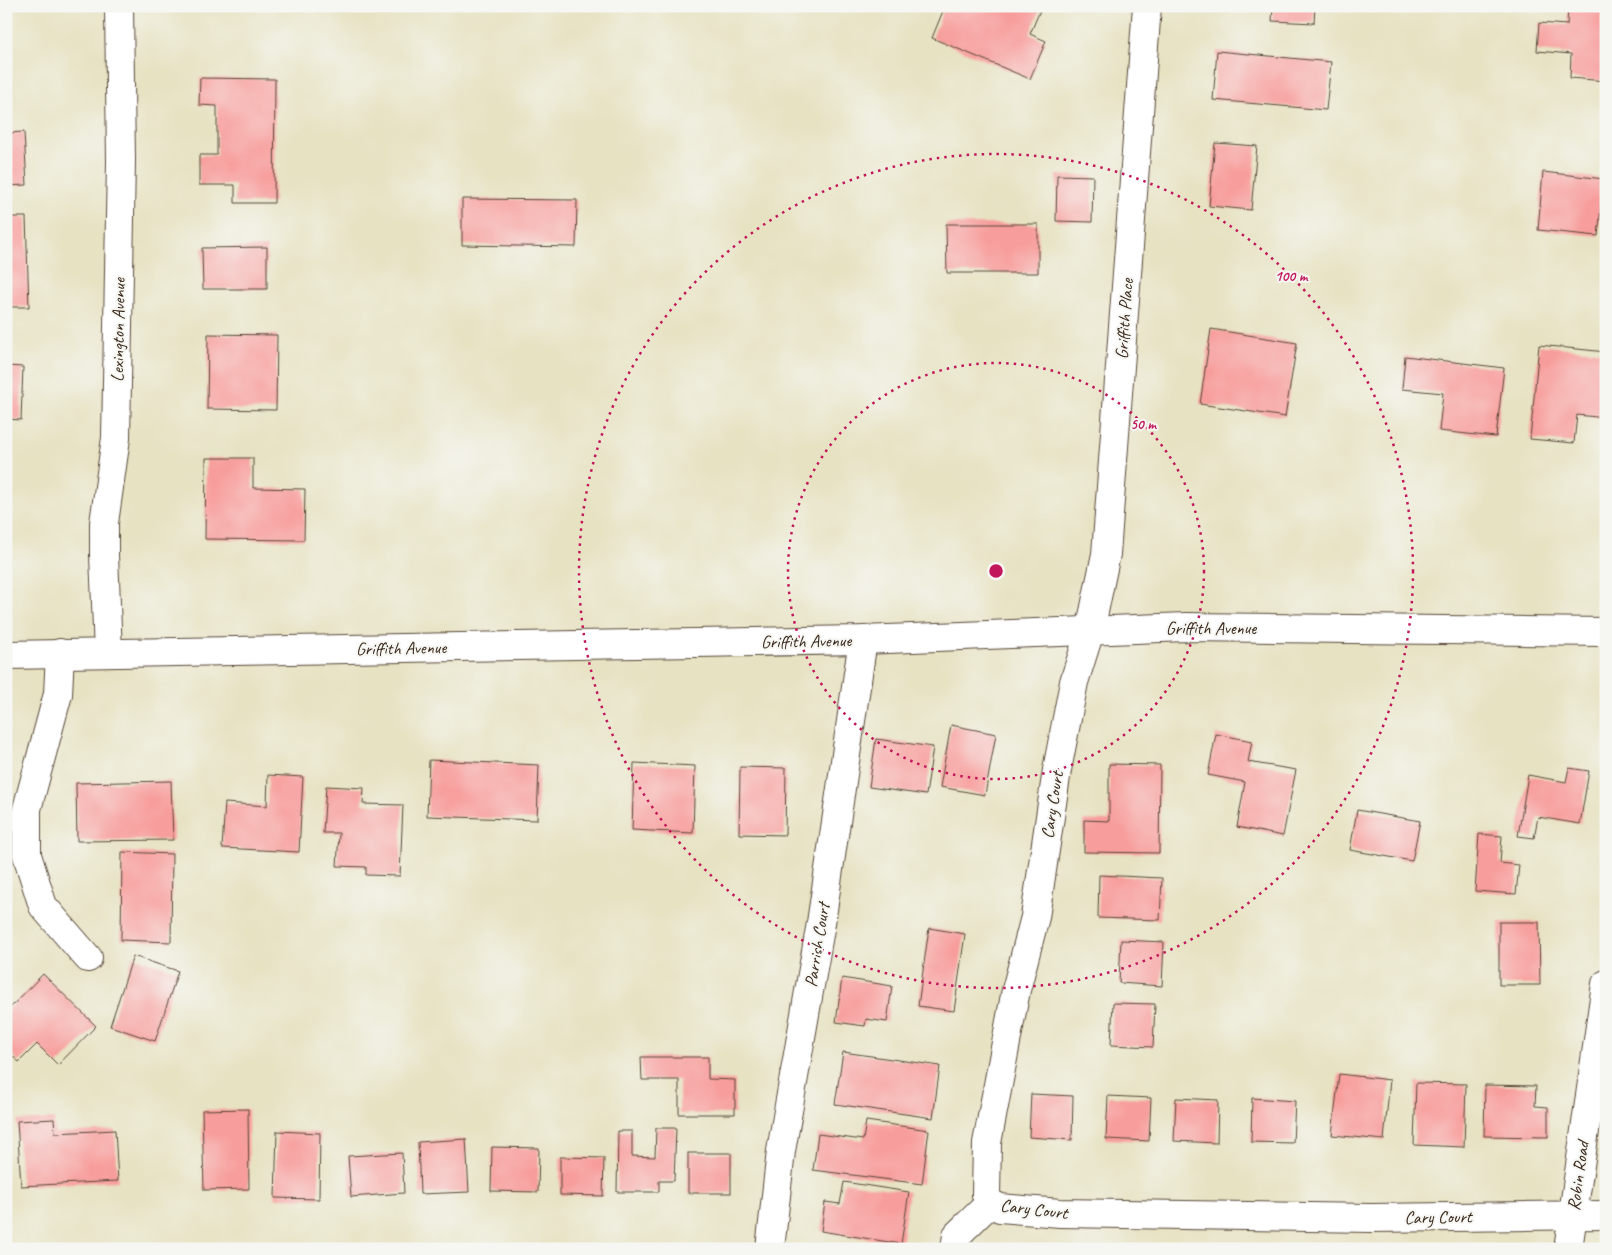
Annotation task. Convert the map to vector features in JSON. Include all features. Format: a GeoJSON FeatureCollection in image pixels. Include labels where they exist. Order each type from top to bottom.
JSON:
{"type":"FeatureCollection","features":[{"type":"Feature","properties":{"kind":"street","name":"Lexington Avenue"},"geometry":{"type":"LineString","coordinates":[[108,652],[104,523],[116,438],[121,161],[119,6]]}},
{"type":"Feature","properties":{"kind":"street","name":"Griffith Place"},"geometry":{"type":"LineString","coordinates":[[1090,630],[1106,554],[1147,6]]}},
{"type":"Feature","properties":{"kind":"street","name":"Griffith Avenue"},"geometry":{"type":"LineString","coordinates":[[6,655],[863,640],[1186,627],[1606,632]]}},
{"type":"Feature","properties":{"kind":"street","name":"Cary Court"},"geometry":{"type":"LineString","coordinates":[[1090,630],[1074,682],[1057,770],[1035,917],[1016,990],[987,1143],[986,1195],[990,1202],[1000,1208],[1060,1213],[1370,1218],[1606,1215]]}},
{"type":"Feature","properties":{"kind":"street","name":"Parrish Court"},"geometry":{"type":"LineString","coordinates":[[770,1249],[781,1151],[821,923],[863,640]]}},
{"type":"Feature","properties":{"kind":"street"},"geometry":{"type":"LineString","coordinates":[[60,653],[58,694],[27,809],[27,855],[43,906],[88,958]]}},
{"type":"Feature","properties":{"kind":"street","name":"Robin Road"},"geometry":{"type":"LineString","coordinates":[[1568,1249],[1606,984]]}},
{"type":"Feature","properties":{"kind":"street"},"geometry":{"type":"LineString","coordinates":[[955,1249],[957,1235],[990,1202]]}},
{"type":"Feature","properties":{"kind":"building"},"geometry":{"type":"Polygon","coordinates":[[[945,6],[1037,6],[1041,8],[1030,34],[1046,41],[1030,79],[932,38],[945,6]]]}},
{"type":"Feature","properties":{"kind":"building"},"geometry":{"type":"Polygon","coordinates":[[[1273,6],[1315,6],[1314,23],[1272,21],[1273,6]]]}},
{"type":"Feature","properties":{"kind":"building"},"geometry":{"type":"Polygon","coordinates":[[[1568,6],[1606,6],[1606,81],[1570,78],[1571,54],[1537,51],[1539,23],[1567,25],[1568,6]]]}},
{"type":"Feature","properties":{"kind":"building"},"geometry":{"type":"Polygon","coordinates":[[[1217,51],[1331,62],[1326,110],[1213,100],[1217,51]]]}},
{"type":"Feature","properties":{"kind":"building"},"geometry":{"type":"Polygon","coordinates":[[[200,78],[275,79],[274,203],[235,203],[235,185],[199,185],[199,155],[217,155],[217,106],[199,105],[200,78]]]}},
{"type":"Feature","properties":{"kind":"building"},"geometry":{"type":"Polygon","coordinates":[[[24,132],[27,185],[6,186],[6,133],[24,132]]]}},
{"type":"Feature","properties":{"kind":"building"},"geometry":{"type":"Polygon","coordinates":[[[1215,143],[1257,146],[1251,210],[1209,206],[1215,143]]]}},
{"type":"Feature","properties":{"kind":"building"},"geometry":{"type":"Polygon","coordinates":[[[1543,172],[1604,179],[1598,236],[1538,230],[1543,172]]]}},
{"type":"Feature","properties":{"kind":"building"},"geometry":{"type":"Polygon","coordinates":[[[1057,175],[1093,176],[1092,222],[1056,221],[1057,175]]]}},
{"type":"Feature","properties":{"kind":"building"},"geometry":{"type":"Polygon","coordinates":[[[462,199],[577,200],[576,247],[462,245],[462,199]]]}},
{"type":"Feature","properties":{"kind":"building"},"geometry":{"type":"Polygon","coordinates":[[[6,217],[26,217],[29,307],[6,307],[6,217]]]}},
{"type":"Feature","properties":{"kind":"building"},"geometry":{"type":"Polygon","coordinates":[[[946,224],[1038,224],[1038,273],[947,273],[946,224]]]}},
{"type":"Feature","properties":{"kind":"building"},"geometry":{"type":"Polygon","coordinates":[[[267,247],[267,289],[203,289],[202,248],[267,247]]]}},
{"type":"Feature","properties":{"kind":"building"},"geometry":{"type":"Polygon","coordinates":[[[1211,329],[1297,343],[1285,417],[1200,404],[1211,329]]]}},
{"type":"Feature","properties":{"kind":"building"},"geometry":{"type":"Polygon","coordinates":[[[208,334],[277,335],[276,410],[207,409],[208,334]]]}},
{"type":"Feature","properties":{"kind":"building"},"geometry":{"type":"Polygon","coordinates":[[[1539,345],[1606,352],[1606,418],[1577,415],[1574,443],[1530,439],[1539,345]]]}},
{"type":"Feature","properties":{"kind":"building"},"geometry":{"type":"Polygon","coordinates":[[[1405,356],[1504,368],[1496,437],[1439,431],[1443,393],[1402,389],[1405,356]]]}},
{"type":"Feature","properties":{"kind":"building"},"geometry":{"type":"Polygon","coordinates":[[[6,366],[23,367],[21,420],[6,419],[6,366]]]}},
{"type":"Feature","properties":{"kind":"building"},"geometry":{"type":"Polygon","coordinates":[[[206,458],[253,458],[253,488],[305,489],[304,540],[205,539],[206,458]]]}},
{"type":"Feature","properties":{"kind":"building"},"geometry":{"type":"Polygon","coordinates":[[[951,725],[996,734],[985,795],[940,787],[951,725]]]}},
{"type":"Feature","properties":{"kind":"building"},"geometry":{"type":"Polygon","coordinates":[[[1216,734],[1252,741],[1248,762],[1296,770],[1283,836],[1237,827],[1245,782],[1208,775],[1216,734]]]}},
{"type":"Feature","properties":{"kind":"building"},"geometry":{"type":"Polygon","coordinates":[[[876,739],[933,747],[926,795],[869,787],[876,739]]]}},
{"type":"Feature","properties":{"kind":"building"},"geometry":{"type":"Polygon","coordinates":[[[429,760],[539,765],[537,820],[427,816],[429,760]]]}},
{"type":"Feature","properties":{"kind":"building"},"geometry":{"type":"Polygon","coordinates":[[[634,763],[695,766],[693,833],[632,830],[634,763]]]}},
{"type":"Feature","properties":{"kind":"building"},"geometry":{"type":"Polygon","coordinates":[[[1109,764],[1160,765],[1159,853],[1084,852],[1084,820],[1109,821],[1109,764]]]}},
{"type":"Feature","properties":{"kind":"building"},"geometry":{"type":"Polygon","coordinates":[[[740,767],[786,768],[785,835],[739,834],[740,767]]]}},
{"type":"Feature","properties":{"kind":"building"},"geometry":{"type":"Polygon","coordinates":[[[1569,768],[1589,771],[1580,824],[1538,817],[1534,838],[1518,836],[1528,775],[1566,782],[1569,768]]]}},
{"type":"Feature","properties":{"kind":"building"},"geometry":{"type":"Polygon","coordinates":[[[268,775],[303,777],[299,852],[222,848],[225,803],[267,806],[268,775]]]}},
{"type":"Feature","properties":{"kind":"building"},"geometry":{"type":"Polygon","coordinates":[[[171,781],[173,840],[77,841],[76,783],[171,781]]]}},
{"type":"Feature","properties":{"kind":"building"},"geometry":{"type":"Polygon","coordinates":[[[326,786],[364,788],[363,804],[403,805],[400,876],[366,875],[366,867],[337,866],[339,833],[323,833],[326,786]]]}},
{"type":"Feature","properties":{"kind":"building"},"geometry":{"type":"Polygon","coordinates":[[[1357,810],[1420,821],[1412,861],[1350,850],[1357,810]]]}},
{"type":"Feature","properties":{"kind":"building"},"geometry":{"type":"Polygon","coordinates":[[[1479,834],[1502,836],[1500,863],[1519,865],[1516,894],[1475,891],[1479,834]]]}},
{"type":"Feature","properties":{"kind":"building"},"geometry":{"type":"Polygon","coordinates":[[[122,852],[172,854],[171,942],[121,940],[122,852]]]}},
{"type":"Feature","properties":{"kind":"building"},"geometry":{"type":"Polygon","coordinates":[[[1099,875],[1162,878],[1160,920],[1098,918],[1099,875]]]}},
{"type":"Feature","properties":{"kind":"building"},"geometry":{"type":"Polygon","coordinates":[[[1499,922],[1539,922],[1540,985],[1499,985],[1499,922]]]}},
{"type":"Feature","properties":{"kind":"building"},"geometry":{"type":"Polygon","coordinates":[[[929,928],[965,934],[954,1011],[918,1006],[929,928]]]}},
{"type":"Feature","properties":{"kind":"building"},"geometry":{"type":"Polygon","coordinates":[[[1121,940],[1164,942],[1162,986],[1119,983],[1121,940]]]}},
{"type":"Feature","properties":{"kind":"building"},"geometry":{"type":"Polygon","coordinates":[[[133,956],[178,971],[155,1041],[110,1026],[133,956]]]}},
{"type":"Feature","properties":{"kind":"building"},"geometry":{"type":"Polygon","coordinates":[[[43,974],[96,1026],[58,1065],[37,1044],[19,1062],[6,1050],[6,1012],[43,974]]]}},
{"type":"Feature","properties":{"kind":"building"},"geometry":{"type":"Polygon","coordinates":[[[842,978],[892,986],[887,1022],[866,1019],[865,1026],[836,1022],[842,978]]]}},
{"type":"Feature","properties":{"kind":"building"},"geometry":{"type":"Polygon","coordinates":[[[1113,1003],[1155,1004],[1153,1047],[1111,1045],[1113,1003]]]}},
{"type":"Feature","properties":{"kind":"building"},"geometry":{"type":"Polygon","coordinates":[[[843,1052],[940,1066],[933,1118],[835,1104],[843,1052]]]}},
{"type":"Feature","properties":{"kind":"building"},"geometry":{"type":"Polygon","coordinates":[[[641,1057],[708,1057],[708,1079],[735,1080],[735,1114],[679,1114],[679,1080],[642,1080],[641,1057]]]}},
{"type":"Feature","properties":{"kind":"building"},"geometry":{"type":"Polygon","coordinates":[[[1339,1074],[1390,1080],[1384,1140],[1332,1135],[1339,1074]]]}},
{"type":"Feature","properties":{"kind":"building"},"geometry":{"type":"Polygon","coordinates":[[[1416,1083],[1466,1084],[1464,1147],[1414,1145],[1416,1083]]]}},
{"type":"Feature","properties":{"kind":"building"},"geometry":{"type":"Polygon","coordinates":[[[1485,1085],[1536,1086],[1535,1106],[1548,1107],[1548,1137],[1484,1136],[1485,1085]]]}},
{"type":"Feature","properties":{"kind":"building"},"geometry":{"type":"Polygon","coordinates":[[[1031,1094],[1073,1096],[1072,1140],[1029,1137],[1031,1094]]]}},
{"type":"Feature","properties":{"kind":"building"},"geometry":{"type":"Polygon","coordinates":[[[1108,1096],[1151,1098],[1149,1141],[1106,1139],[1108,1096]]]}},
{"type":"Feature","properties":{"kind":"building"},"geometry":{"type":"Polygon","coordinates":[[[1176,1098],[1218,1100],[1217,1143],[1174,1141],[1176,1098]]]}},
{"type":"Feature","properties":{"kind":"building"},"geometry":{"type":"Polygon","coordinates":[[[1252,1098],[1295,1101],[1293,1143],[1251,1142],[1252,1098]]]}},
{"type":"Feature","properties":{"kind":"building"},"geometry":{"type":"Polygon","coordinates":[[[248,1109],[249,1189],[204,1190],[202,1110],[248,1109]]]}},
{"type":"Feature","properties":{"kind":"building"},"geometry":{"type":"Polygon","coordinates":[[[54,1119],[55,1133],[115,1130],[118,1181],[21,1186],[17,1121],[54,1119]]]}},
{"type":"Feature","properties":{"kind":"building"},"geometry":{"type":"Polygon","coordinates":[[[866,1121],[929,1130],[922,1184],[813,1170],[818,1134],[863,1140],[866,1121]]]}},
{"type":"Feature","properties":{"kind":"building"},"geometry":{"type":"Polygon","coordinates":[[[656,1128],[676,1128],[674,1181],[659,1181],[659,1192],[617,1192],[618,1131],[632,1131],[632,1156],[655,1157],[656,1128]]]}},
{"type":"Feature","properties":{"kind":"building"},"geometry":{"type":"Polygon","coordinates":[[[277,1131],[320,1133],[319,1199],[275,1198],[277,1131]]]}},
{"type":"Feature","properties":{"kind":"building"},"geometry":{"type":"Polygon","coordinates":[[[466,1139],[469,1192],[420,1194],[418,1142],[466,1139]]]}},
{"type":"Feature","properties":{"kind":"building"},"geometry":{"type":"Polygon","coordinates":[[[492,1147],[539,1148],[538,1192],[491,1191],[492,1147]]]}},
{"type":"Feature","properties":{"kind":"building"},"geometry":{"type":"Polygon","coordinates":[[[402,1153],[404,1193],[351,1197],[348,1156],[402,1153]]]}},
{"type":"Feature","properties":{"kind":"building"},"geometry":{"type":"Polygon","coordinates":[[[688,1153],[731,1153],[731,1193],[688,1193],[688,1153]]]}},
{"type":"Feature","properties":{"kind":"building"},"geometry":{"type":"Polygon","coordinates":[[[560,1157],[604,1158],[603,1196],[560,1195],[560,1157]]]}},
{"type":"Feature","properties":{"kind":"building"},"geometry":{"type":"Polygon","coordinates":[[[844,1182],[909,1192],[901,1244],[821,1231],[825,1202],[840,1204],[844,1182]]]}}]}
